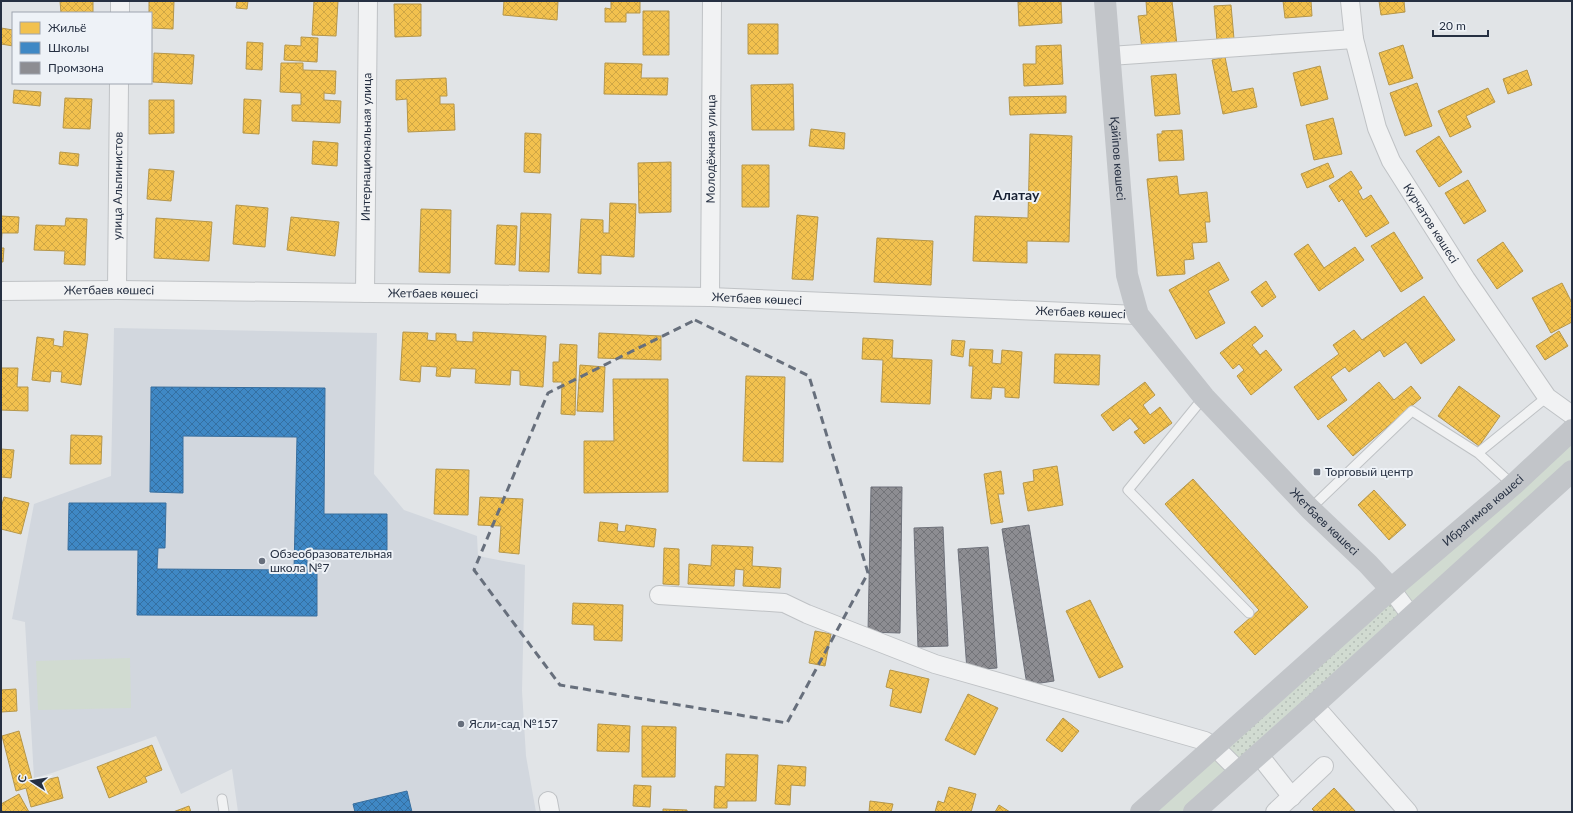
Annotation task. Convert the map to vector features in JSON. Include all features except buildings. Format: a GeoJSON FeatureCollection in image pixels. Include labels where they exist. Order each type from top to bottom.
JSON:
{"type":"FeatureCollection","features":[{"type":"Feature","properties":{"kind":"street"},"geometry":{"type":"LineString","coordinates":[[120,1],[120,12]]}},
{"type":"Feature","properties":{"kind":"street","name":"Интернациональная улица"},"geometry":{"type":"LineString","coordinates":[[365,293],[368,1]]}},
{"type":"Feature","properties":{"kind":"street","name":"Молодёжная улица"},"geometry":{"type":"LineString","coordinates":[[710,297],[712,1]]}},
{"type":"Feature","properties":{"kind":"street","name":"Қайіпов көшесі"},"geometry":{"type":"LineString","coordinates":[[1105,1],[1127,275],[1138,315]]}},
{"type":"Feature","properties":{"kind":"street","name":"Курчатов көшесі"},"geometry":{"type":"LineString","coordinates":[[1350,1],[1354,39],[1377,128],[1390,161],[1466,279],[1547,397],[1572,415]]}},
{"type":"Feature","properties":{"kind":"street"},"geometry":{"type":"LineString","coordinates":[[1110,56],[1354,39]]}},
{"type":"Feature","properties":{"kind":"street","name":"улица Альпинистов"},"geometry":{"type":"LineString","coordinates":[[117,290],[119,84]]}},
{"type":"Feature","properties":{"kind":"street","name":"Жетбаев көшесі"},"geometry":{"type":"LineString","coordinates":[[1,291],[117,290],[710,297],[1138,315],[1204,397],[1310,509],[1368,564],[1391,590]]}},
{"type":"Feature","properties":{"kind":"street","name":"Ибрагимов көшесі"},"geometry":{"type":"LineString","coordinates":[[1141,812],[1391,590],[1513,485],[1572,430]]}},
{"type":"Feature","properties":{"kind":"street"},"geometry":{"type":"LineString","coordinates":[[1194,812],[1412,617],[1572,471]]}},
{"type":"Feature","properties":{"kind":"street"},"geometry":{"type":"LineString","coordinates":[[1391,590],[1412,617]]}},
{"type":"Feature","properties":{"kind":"street"},"geometry":{"type":"LineString","coordinates":[[659,596],[784,603],[807,614],[935,664],[1204,741],[1214,747],[1240,772]]}},
{"type":"Feature","properties":{"kind":"street"},"geometry":{"type":"LineString","coordinates":[[1314,705],[1408,812]]}},
{"type":"Feature","properties":{"kind":"street"},"geometry":{"type":"LineString","coordinates":[[1259,755],[1292,796]]}},
{"type":"Feature","properties":{"kind":"street"},"geometry":{"type":"LineString","coordinates":[[1275,812],[1324,766]]}},
{"type":"Feature","properties":{"kind":"lane"},"geometry":{"type":"LineString","coordinates":[[1204,397],[1128,490],[1249,613]]}},
{"type":"Feature","properties":{"kind":"lane"},"geometry":{"type":"LineString","coordinates":[[1478,453],[1547,397]]}},
{"type":"Feature","properties":{"kind":"lane"},"geometry":{"type":"LineString","coordinates":[[1310,509],[1412,411],[1478,453],[1513,485]]}},
{"type":"Feature","properties":{"kind":"lane"},"geometry":{"type":"LineString","coordinates":[[222,799],[224,812]]}},
{"type":"Feature","properties":{"kind":"highlighted area"},"geometry":{"type":"Polygon","coordinates":[[[695,320],[809,376],[868,573],[787,723],[560,685],[474,570],[548,393],[695,320]]]}},
{"type":"Feature","properties":{"kind":"shaded area","name":"Обзеобразовательная школа №7"},"geometry":{"type":"Polygon","coordinates":[[[114,328],[377,333],[374,474],[404,510],[477,536],[478,556],[525,565],[522,691],[526,756],[536,812],[238,812],[232,769],[181,794],[156,736],[34,778],[25,622],[12,619],[34,504],[111,476],[114,328]]]}},
{"type":"Feature","properties":{"kind":"shaded area"},"geometry":{"type":"Polygon","coordinates":[[[1572,434],[1572,469],[1412,612],[1398,592],[1572,434]]]}},
{"type":"Feature","properties":{"kind":"shaded area"},"geometry":{"type":"Polygon","coordinates":[[[1393,596],[1409,617],[1240,767],[1222,749],[1393,596]]]}},
{"type":"Feature","properties":{"kind":"shaded area"},"geometry":{"type":"Polygon","coordinates":[[[130,658],[131,708],[38,710],[36,661],[130,658]]]}},
{"type":"Feature","properties":{"kind":"shaded area"},"geometry":{"type":"Polygon","coordinates":[[[1217,753],[1235,772],[1190,812],[1150,812],[1217,753]]]}},
{"type":"Feature","properties":{"kind":"place","name":"Торговый центр"},"geometry":{"type":"Point","coordinates":[1317,472]}},
{"type":"Feature","properties":{"kind":"place","name":"Обзеобразовательная школа №7"},"geometry":{"type":"Point","coordinates":[262,561]}},
{"type":"Feature","properties":{"kind":"place","name":"Ясли-сад №157"},"geometry":{"type":"Point","coordinates":[461,724]}},
{"type":"Feature","properties":{"kind":"district","name":"Алатау"},"geometry":{"type":"Point","coordinates":[1016,195]}}]}
